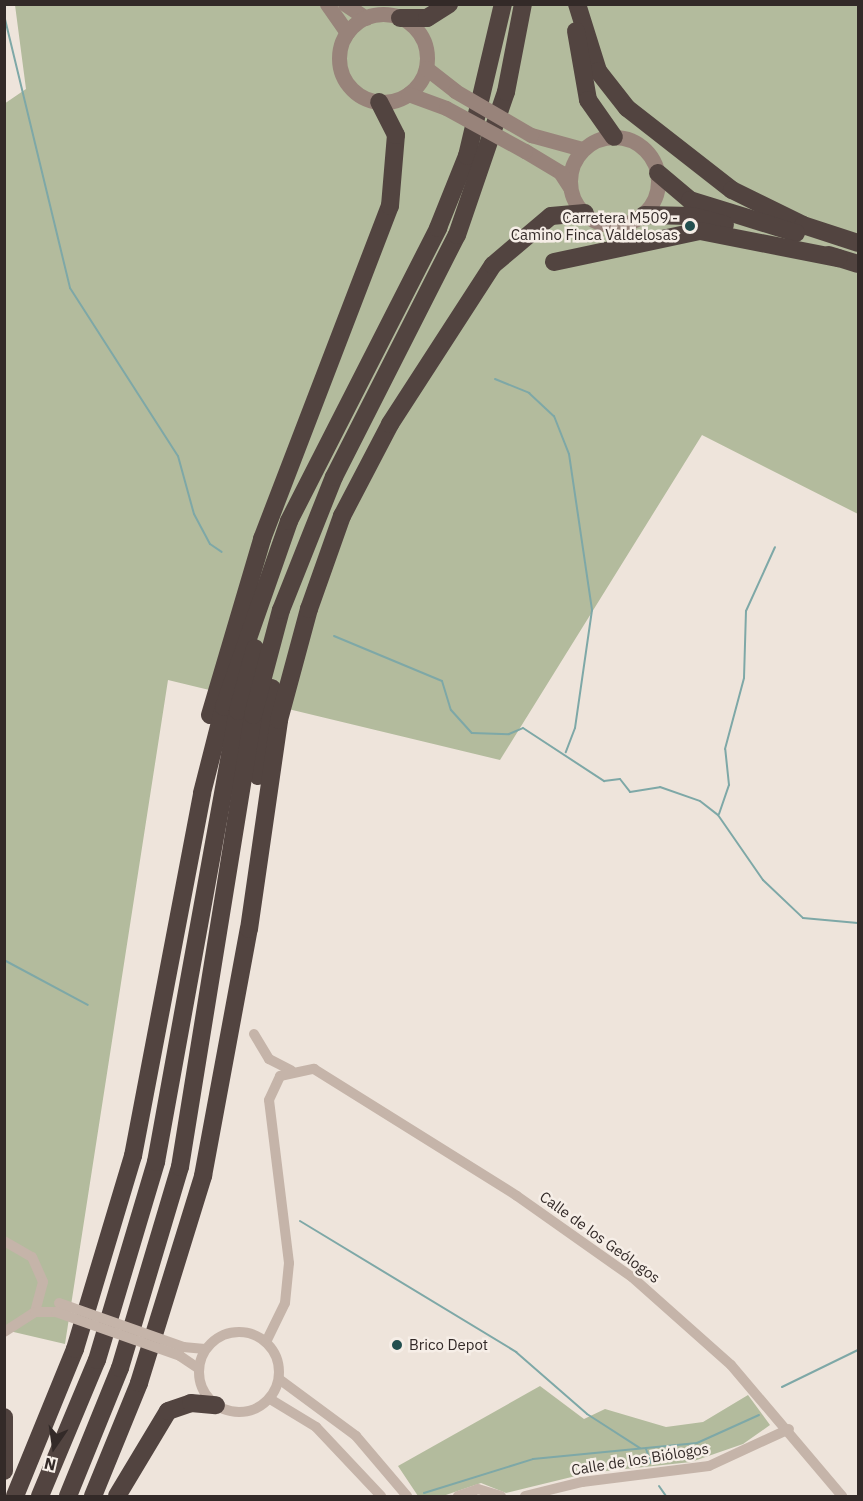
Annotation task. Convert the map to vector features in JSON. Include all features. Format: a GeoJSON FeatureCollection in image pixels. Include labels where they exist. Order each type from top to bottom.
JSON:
{"type":"FeatureCollection","features":[{"type":"Feature","properties":{"kind":"highway"},"geometry":{"type":"LineString","coordinates":[[400,18],[427,18],[449,4]]}},
{"type":"Feature","properties":{"kind":"highway"},"geometry":{"type":"LineString","coordinates":[[15,1497],[75,1349],[113,1229],[154,1060],[183,892],[224,706],[289,521],[438,228],[463,166],[488,86],[503,4]]}},
{"type":"Feature","properties":{"kind":"highway"},"geometry":{"type":"LineString","coordinates":[[68,1497],[120,1368],[180,1167],[253,715],[280,610],[368,403],[457,234],[506,92],[523,4]]}},
{"type":"Feature","properties":{"kind":"highway"},"geometry":{"type":"LineString","coordinates":[[571,4],[588,100],[614,136]]}},
{"type":"Feature","properties":{"kind":"highway"},"geometry":{"type":"LineString","coordinates":[[577,4],[598,70],[627,108],[732,190],[803,225],[858,243]]}},
{"type":"Feature","properties":{"kind":"highway"},"geometry":{"type":"LineString","coordinates":[[183,892],[195,793],[228,642],[290,462],[390,206],[396,135],[379,102]]}},
{"type":"Feature","properties":{"kind":"highway"},"geometry":{"type":"LineString","coordinates":[[658,173],[679,194],[706,207],[858,251]]}},
{"type":"Feature","properties":{"kind":"highway"},"geometry":{"type":"LineString","coordinates":[[93,1497],[181,1258],[220,1093],[242,966],[279,720],[309,609],[342,516],[390,424],[493,265],[551,216],[585,213]]}},
{"type":"Feature","properties":{"kind":"highway"},"geometry":{"type":"LineString","coordinates":[[644,215],[692,216],[858,264]]}},
{"type":"Feature","properties":{"kind":"highway"},"geometry":{"type":"LineString","coordinates":[[554,262],[700,231],[838,258]]}},
{"type":"Feature","properties":{"kind":"highway"},"geometry":{"type":"LineString","coordinates":[[40,1497],[97,1360],[137,1238],[178,1065],[238,711],[263,620],[318,465]]}},
{"type":"Feature","properties":{"kind":"highway"},"geometry":{"type":"LineString","coordinates":[[242,966],[266,717],[303,552]]}},
{"type":"Feature","properties":{"kind":"highway"},"geometry":{"type":"LineString","coordinates":[[117,1497],[168,1411],[191,1403],[216,1405]]}},
{"type":"Feature","properties":{"kind":"highway"},"geometry":{"type":"LineString","coordinates":[[4,1417],[4,1471]]}},
{"type":"Feature","properties":{"kind":"street"},"geometry":{"type":"LineString","coordinates":[[327,4],[347,33]]}},
{"type":"Feature","properties":{"kind":"street"},"geometry":{"type":"LineString","coordinates":[[345,4],[366,18],[400,18],[424,44],[426,68],[408,94]]}},
{"type":"Feature","properties":{"kind":"street"},"geometry":{"type":"LineString","coordinates":[[366,18],[347,33],[339,55],[344,79],[365,98],[379,102],[408,94],[446,108],[560,172],[585,213],[613,226],[644,215],[656,196],[658,173],[647,151],[614,136],[582,149],[531,135],[455,91],[426,68]]}},
{"type":"Feature","properties":{"kind":"street"},"geometry":{"type":"LineString","coordinates":[[569,186],[582,149]]}},
{"type":"Feature","properties":{"kind":"street","name":"Calle de los Geólogos"},"geometry":{"type":"LineString","coordinates":[[254,1034],[269,1059],[291,1070],[314,1069],[577,1236],[683,1320],[789,1429],[842,1497]]}},
{"type":"Feature","properties":{"kind":"street"},"geometry":{"type":"LineString","coordinates":[[266,1342],[285,1303],[289,1263],[268,1100],[272,1086],[291,1070]]}},
{"type":"Feature","properties":{"kind":"street"},"geometry":{"type":"LineString","coordinates":[[4,1241],[32,1257],[42,1295],[58,1308],[182,1352],[206,1350],[233,1332],[266,1342],[278,1359],[279,1379],[270,1399],[242,1413],[216,1405],[204,1393],[198,1369],[182,1352]]}},
{"type":"Feature","properties":{"kind":"street"},"geometry":{"type":"LineString","coordinates":[[35,1312],[42,1295]]}},
{"type":"Feature","properties":{"kind":"street"},"geometry":{"type":"LineString","coordinates":[[4,1332],[35,1312],[58,1308]]}},
{"type":"Feature","properties":{"kind":"street"},"geometry":{"type":"LineString","coordinates":[[198,1369],[206,1350]]}},
{"type":"Feature","properties":{"kind":"street"},"geometry":{"type":"LineString","coordinates":[[279,1379],[356,1436],[407,1497]]}},
{"type":"Feature","properties":{"kind":"street"},"geometry":{"type":"LineString","coordinates":[[270,1399],[316,1427],[381,1497]]}},
{"type":"Feature","properties":{"kind":"street","name":"Calle de los Biólogos"},"geometry":{"type":"LineString","coordinates":[[525,1497],[582,1482],[709,1466],[789,1429]]}},
{"type":"Feature","properties":{"kind":"street"},"geometry":{"type":"LineString","coordinates":[[458,1497],[478,1490],[501,1497]]}},
{"type":"Feature","properties":{"kind":"green space"},"geometry":{"type":"Polygon","coordinates":[[[15,5],[858,5],[858,514],[702,435],[500,760],[168,680],[65,1344],[5,1330],[4,104],[26,89],[15,5]]]}},
{"type":"Feature","properties":{"kind":"green space"},"geometry":{"type":"Polygon","coordinates":[[[540,1386],[584,1419],[605,1409],[666,1427],[703,1422],[748,1395],[770,1425],[743,1444],[691,1462],[588,1473],[506,1493],[481,1483],[443,1496],[418,1496],[398,1466],[540,1386]]]}},
{"type":"Feature","properties":{"kind":"waterway"},"geometry":{"type":"LineString","coordinates":[[4,15],[70,288],[178,456],[194,514],[210,544],[222,552]]}},
{"type":"Feature","properties":{"kind":"waterway"},"geometry":{"type":"LineString","coordinates":[[495,379],[529,393],[554,416],[569,454],[592,610],[575,728],[566,752]]}},
{"type":"Feature","properties":{"kind":"waterway"},"geometry":{"type":"LineString","coordinates":[[719,814],[729,785],[725,749],[744,678],[746,611],[775,547]]}},
{"type":"Feature","properties":{"kind":"waterway"},"geometry":{"type":"LineString","coordinates":[[334,636],[442,681],[451,710],[472,733],[509,734],[523,728],[604,781],[620,779],[630,792],[660,787],[700,801],[718,815],[763,880],[803,918],[858,923]]}},
{"type":"Feature","properties":{"kind":"waterway"},"geometry":{"type":"LineString","coordinates":[[4,960],[88,1005]]}},
{"type":"Feature","properties":{"kind":"waterway"},"geometry":{"type":"LineString","coordinates":[[300,1221],[516,1352],[587,1414],[640,1448]]}},
{"type":"Feature","properties":{"kind":"waterway"},"geometry":{"type":"LineString","coordinates":[[782,1387],[858,1350]]}},
{"type":"Feature","properties":{"kind":"waterway"},"geometry":{"type":"LineString","coordinates":[[424,1493],[533,1459],[697,1443],[759,1415]]}},
{"type":"Feature","properties":{"kind":"waterway"},"geometry":{"type":"LineString","coordinates":[[646,1449],[651,1463]]}},
{"type":"Feature","properties":{"kind":"waterway"},"geometry":{"type":"LineString","coordinates":[[659,1486],[666,1496]]}},
{"type":"Feature","properties":{"kind":"place","name":"Carretera M509 - Camino Finca Valdelosas"},"geometry":{"type":"Point","coordinates":[690,226]}},
{"type":"Feature","properties":{"kind":"place","name":"Brico Depot"},"geometry":{"type":"Point","coordinates":[397,1345]}}]}
